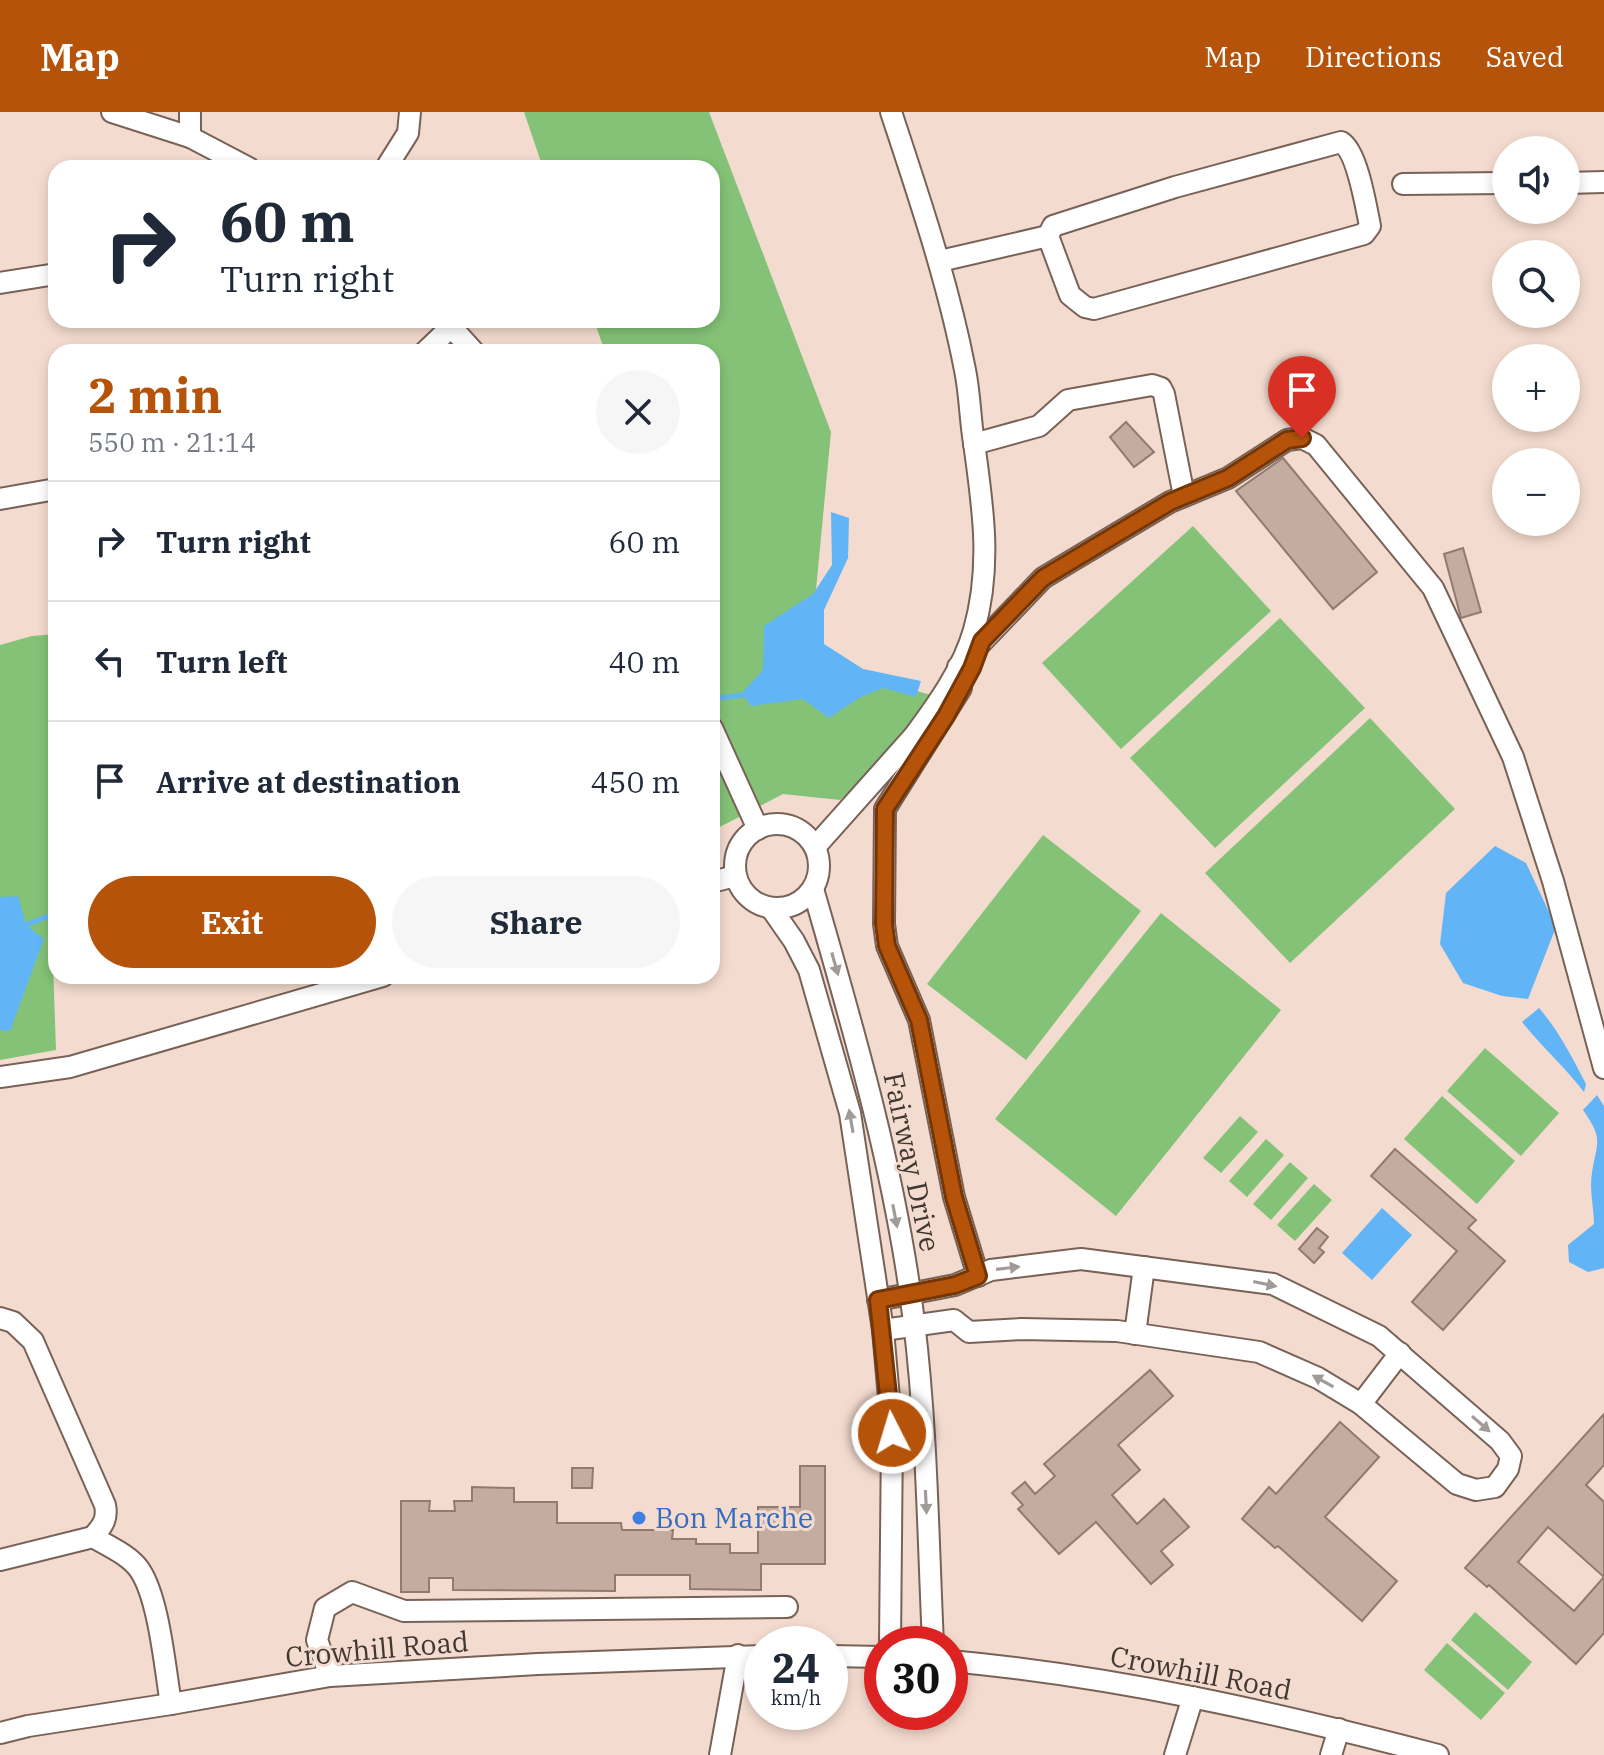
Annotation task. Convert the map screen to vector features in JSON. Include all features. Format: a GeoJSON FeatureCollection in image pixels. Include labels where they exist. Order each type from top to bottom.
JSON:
{"type":"FeatureCollection","features":[{"type":"Feature","properties":{"kind":"street"},"geometry":{"type":"LineString","coordinates":[[112,112],[190,137],[234,160]]}},
{"type":"Feature","properties":{"kind":"street"},"geometry":{"type":"LineString","coordinates":[[190,112],[190,137]]}},
{"type":"Feature","properties":{"kind":"street"},"geometry":{"type":"LineString","coordinates":[[391,160],[408,133],[410,112]]}},
{"type":"Feature","properties":{"kind":"street"},"geometry":{"type":"LineString","coordinates":[[815,847],[914,736],[958,667],[973,631],[983,589],[982,488],[966,372],[940,261],[891,112]]}},
{"type":"Feature","properties":{"kind":"street"},"geometry":{"type":"LineString","coordinates":[[1341,142],[1348,148],[1353,162],[1370,226],[1364,234],[1094,309],[1085,307],[1070,295],[1048,236],[1053,226],[1159,192],[1341,142]]}},
{"type":"Feature","properties":{"kind":"street"},"geometry":{"type":"LineString","coordinates":[[1580,183],[1604,182]]}},
{"type":"Feature","properties":{"kind":"street"},"geometry":{"type":"LineString","coordinates":[[1403,184],[1492,183]]}},
{"type":"Feature","properties":{"kind":"street"},"geometry":{"type":"LineString","coordinates":[[940,261],[1048,236]]}},
{"type":"Feature","properties":{"kind":"street"},"geometry":{"type":"LineString","coordinates":[[0,283],[48,275]]}},
{"type":"Feature","properties":{"kind":"street"},"geometry":{"type":"LineString","coordinates":[[431,344],[444,328]]}},
{"type":"Feature","properties":{"kind":"street"},"geometry":{"type":"LineString","coordinates":[[452,328],[467,344]]}},
{"type":"Feature","properties":{"kind":"street"},"geometry":{"type":"LineString","coordinates":[[974,444],[1039,426],[1068,400],[1152,385],[1161,388],[1164,394],[1184,496]]}},
{"type":"Feature","properties":{"kind":"street"},"geometry":{"type":"LineString","coordinates":[[958,667],[1043,578],[1184,496],[1228,478],[1287,440],[1302,438],[1316,445],[1433,588],[1513,757],[1553,881],[1604,1068]]}},
{"type":"Feature","properties":{"kind":"street"},"geometry":{"type":"LineString","coordinates":[[0,499],[48,490]]}},
{"type":"Feature","properties":{"kind":"street"},"geometry":{"type":"LineString","coordinates":[[978,1276],[954,1197],[919,1020],[887,946],[883,831],[885,809],[946,716],[972,668],[982,641]]}},
{"type":"Feature","properties":{"kind":"street"},"geometry":{"type":"LineString","coordinates":[[720,746],[758,829]]}},
{"type":"Feature","properties":{"kind":"street"},"geometry":{"type":"LineString","coordinates":[[768,825],[790,826],[815,847],[820,868],[813,889],[795,905],[771,908],[750,899],[735,876],[738,850],[746,837],[758,829],[768,825]]}},
{"type":"Feature","properties":{"kind":"street"},"geometry":{"type":"LineString","coordinates":[[720,880],[735,876]]}},
{"type":"Feature","properties":{"kind":"street","name":"Fairway Drive"},"geometry":{"type":"LineString","coordinates":[[813,889],[874,1104],[910,1295],[932,1626]]}},
{"type":"Feature","properties":{"kind":"street","name":"Fairway Drive"},"geometry":{"type":"LineString","coordinates":[[771,908],[809,970],[850,1113],[883,1330],[892,1433],[890,1626]]}},
{"type":"Feature","properties":{"kind":"street"},"geometry":{"type":"LineString","coordinates":[[0,1077],[70,1067],[355,984]]}},
{"type":"Feature","properties":{"kind":"street"},"geometry":{"type":"LineString","coordinates":[[878,1300],[955,1285],[991,1270],[1081,1259],[1273,1284],[1379,1336],[1500,1441],[1511,1456],[1508,1469],[1495,1487],[1476,1490],[1457,1484],[1361,1404],[1318,1378],[1259,1352],[1117,1331],[1022,1329],[969,1332],[954,1320],[883,1330]]}},
{"type":"Feature","properties":{"kind":"street"},"geometry":{"type":"LineString","coordinates":[[1135,1334],[1144,1267]]}},
{"type":"Feature","properties":{"kind":"street"},"geometry":{"type":"LineString","coordinates":[[0,1318],[13,1322],[33,1341],[72,1423],[107,1515],[93,1537],[0,1560]]}},
{"type":"Feature","properties":{"kind":"street"},"geometry":{"type":"LineString","coordinates":[[1361,1404],[1400,1353]]}},
{"type":"Feature","properties":{"kind":"street"},"geometry":{"type":"LineString","coordinates":[[93,1537],[132,1561],[148,1585],[171,1704]]}},
{"type":"Feature","properties":{"kind":"street"},"geometry":{"type":"LineString","coordinates":[[330,1676],[317,1640],[325,1608],[352,1592],[404,1611],[787,1607]]}},
{"type":"Feature","properties":{"kind":"street"},"geometry":{"type":"LineString","coordinates":[[720,1755],[738,1655]]}},
{"type":"Feature","properties":{"kind":"street","name":"Crowhill Road"},"geometry":{"type":"LineString","coordinates":[[0,1733],[330,1676],[744,1655]]}},
{"type":"Feature","properties":{"kind":"street","name":"Crowhill Road"},"geometry":{"type":"LineString","coordinates":[[968,1663],[1193,1697],[1339,1729],[1438,1755]]}},
{"type":"Feature","properties":{"kind":"street"},"geometry":{"type":"LineString","coordinates":[[1175,1755],[1193,1697]]}},
{"type":"Feature","properties":{"kind":"street"},"geometry":{"type":"LineString","coordinates":[[1331,1755],[1339,1729]]}},
{"type":"Feature","properties":{"kind":"green space"},"geometry":{"type":"Polygon","coordinates":[[[524,112],[709,112],[831,432],[812,632],[835,668],[931,695],[887,761],[840,800],[783,794],[720,827],[720,344],[602,344],[597,328],[720,328],[720,160],[540,160],[524,112]]]}},
{"type":"Feature","properties":{"kind":"green space"},"geometry":{"type":"Polygon","coordinates":[[[1193,526],[1271,611],[1121,749],[1042,663],[1193,526]]]}},
{"type":"Feature","properties":{"kind":"green space"},"geometry":{"type":"Polygon","coordinates":[[[1280,618],[1365,708],[1215,848],[1130,758],[1280,618]]]}},
{"type":"Feature","properties":{"kind":"green space"},"geometry":{"type":"Polygon","coordinates":[[[48,635],[48,984],[54,984],[56,1050],[0,1060],[0,645],[48,635]]]}},
{"type":"Feature","properties":{"kind":"green space"},"geometry":{"type":"Polygon","coordinates":[[[1370,718],[1455,809],[1290,963],[1205,873],[1370,718]]]}},
{"type":"Feature","properties":{"kind":"green space"},"geometry":{"type":"Polygon","coordinates":[[[1043,835],[1141,911],[1026,1060],[927,984],[1043,835]]]}},
{"type":"Feature","properties":{"kind":"green space"},"geometry":{"type":"Polygon","coordinates":[[[1161,913],[1281,1010],[1116,1216],[995,1119],[1161,913]]]}},
{"type":"Feature","properties":{"kind":"green space"},"geometry":{"type":"Polygon","coordinates":[[[1485,1048],[1559,1113],[1521,1156],[1447,1091],[1485,1048]]]}},
{"type":"Feature","properties":{"kind":"green space"},"geometry":{"type":"Polygon","coordinates":[[[1442,1096],[1515,1161],[1477,1204],[1404,1139],[1442,1096]]]}},
{"type":"Feature","properties":{"kind":"green space"},"geometry":{"type":"Polygon","coordinates":[[[1240,1116],[1258,1132],[1221,1173],[1203,1158],[1240,1116]]]}},
{"type":"Feature","properties":{"kind":"green space"},"geometry":{"type":"Polygon","coordinates":[[[1266,1139],[1284,1155],[1247,1197],[1229,1181],[1266,1139]]]}},
{"type":"Feature","properties":{"kind":"green space"},"geometry":{"type":"Polygon","coordinates":[[[1290,1162],[1308,1178],[1271,1220],[1253,1204],[1290,1162]]]}},
{"type":"Feature","properties":{"kind":"green space"},"geometry":{"type":"Polygon","coordinates":[[[1314,1184],[1332,1200],[1295,1241],[1277,1225],[1314,1184]]]}},
{"type":"Feature","properties":{"kind":"green space"},"geometry":{"type":"Polygon","coordinates":[[[1475,1612],[1532,1662],[1508,1690],[1451,1640],[1475,1612]]]}},
{"type":"Feature","properties":{"kind":"green space"},"geometry":{"type":"Polygon","coordinates":[[[1447,1643],[1505,1693],[1481,1720],[1424,1670],[1447,1643]]]}},
{"type":"Feature","properties":{"kind":"water"},"geometry":{"type":"Polygon","coordinates":[[[831,512],[849,518],[848,558],[824,610],[824,644],[863,669],[921,681],[916,697],[883,688],[859,698],[829,718],[803,699],[751,706],[742,693],[763,670],[764,626],[813,594],[832,565],[831,512]]]}},
{"type":"Feature","properties":{"kind":"water"},"geometry":{"type":"Polygon","coordinates":[[[1495,846],[1526,863],[1556,927],[1528,999],[1502,996],[1463,983],[1440,944],[1446,893],[1495,846]]]}},
{"type":"Feature","properties":{"kind":"water"},"geometry":{"type":"Polygon","coordinates":[[[18,896],[26,925],[44,939],[10,1031],[0,1030],[0,897],[18,896]]]}},
{"type":"Feature","properties":{"kind":"water"},"geometry":{"type":"Polygon","coordinates":[[[1539,1008],[1576,1064],[1586,1084],[1584,1092],[1522,1022],[1539,1008]]]}},
{"type":"Feature","properties":{"kind":"water"},"geometry":{"type":"Polygon","coordinates":[[[1597,1095],[1604,1106],[1604,1268],[1588,1272],[1569,1262],[1568,1245],[1594,1224],[1591,1179],[1597,1141],[1594,1128],[1583,1110],[1597,1095]]]}},
{"type":"Feature","properties":{"kind":"water"},"geometry":{"type":"Polygon","coordinates":[[[1382,1208],[1412,1235],[1372,1280],[1342,1253],[1382,1208]]]}},
{"type":"Feature","properties":{"kind":"building"},"geometry":{"type":"Polygon","coordinates":[[[1126,422],[1154,452],[1134,467],[1110,437],[1126,422]]]}},
{"type":"Feature","properties":{"kind":"building"},"geometry":{"type":"Polygon","coordinates":[[[1283,458],[1377,572],[1333,609],[1236,491],[1283,458]]]}},
{"type":"Feature","properties":{"kind":"building"},"geometry":{"type":"Polygon","coordinates":[[[1463,548],[1481,612],[1461,618],[1444,554],[1463,548]]]}},
{"type":"Feature","properties":{"kind":"building"},"geometry":{"type":"Polygon","coordinates":[[[1395,1149],[1476,1220],[1468,1228],[1505,1261],[1443,1330],[1412,1302],[1457,1251],[1371,1176],[1395,1149]]]}},
{"type":"Feature","properties":{"kind":"building"},"geometry":{"type":"Polygon","coordinates":[[[1317,1228],[1328,1237],[1319,1248],[1324,1252],[1314,1263],[1299,1249],[1317,1228]]]}},
{"type":"Feature","properties":{"kind":"building"},"geometry":{"type":"Polygon","coordinates":[[[1150,1370],[1173,1396],[1118,1445],[1140,1470],[1112,1495],[1137,1524],[1164,1499],[1189,1527],[1161,1551],[1173,1565],[1151,1584],[1096,1522],[1059,1554],[1018,1509],[1023,1505],[1012,1493],[1025,1482],[1035,1494],[1055,1476],[1044,1464],[1150,1370]]]}},
{"type":"Feature","properties":{"kind":"building"},"geometry":{"type":"Polygon","coordinates":[[[1604,1414],[1604,1465],[1586,1485],[1604,1502],[1604,1577],[1604,1633],[1576,1664],[1489,1585],[1487,1587],[1465,1568],[1604,1414]],[[1548,1527],[1518,1562],[1574,1611],[1604,1577],[1548,1527]]]}},
{"type":"Feature","properties":{"kind":"building"},"geometry":{"type":"Polygon","coordinates":[[[1340,1422],[1379,1457],[1325,1517],[1397,1581],[1362,1621],[1278,1546],[1275,1548],[1242,1519],[1269,1487],[1276,1494],[1340,1422]]]}},
{"type":"Feature","properties":{"kind":"building"},"geometry":{"type":"Polygon","coordinates":[[[800,1466],[825,1466],[825,1564],[761,1564],[761,1590],[690,1589],[690,1575],[615,1575],[615,1591],[453,1590],[453,1578],[429,1578],[429,1592],[401,1592],[401,1501],[430,1501],[429,1511],[455,1511],[454,1501],[472,1501],[472,1487],[514,1488],[514,1502],[557,1502],[557,1523],[621,1523],[622,1530],[673,1530],[672,1539],[696,1539],[696,1544],[730,1544],[730,1553],[758,1553],[758,1507],[800,1507],[800,1466]]]}},
{"type":"Feature","properties":{"kind":"building"},"geometry":{"type":"Polygon","coordinates":[[[572,1468],[593,1468],[592,1488],[572,1488],[572,1468]]]}},
{"type":"Feature","properties":{"kind":"waterway"},"geometry":{"type":"LineString","coordinates":[[720,698],[750,694]]}},
{"type":"Feature","properties":{"kind":"waterway"},"geometry":{"type":"LineString","coordinates":[[21,930],[48,916]]}},
{"type":"Feature","properties":{"kind":"place","name":"Bon Marche"},"geometry":{"type":"Point","coordinates":[639,1518]}},
{"type":"Feature","properties":{"kind":"route"},"geometry":{"type":"LineString","coordinates":[[892,1433],[878,1300],[955,1285],[978,1276],[954,1197],[919,1020],[887,946],[884,924],[885,809],[946,716],[972,668],[982,641],[1043,578],[1170,502],[1228,478],[1287,440],[1302,438]]}}]}
